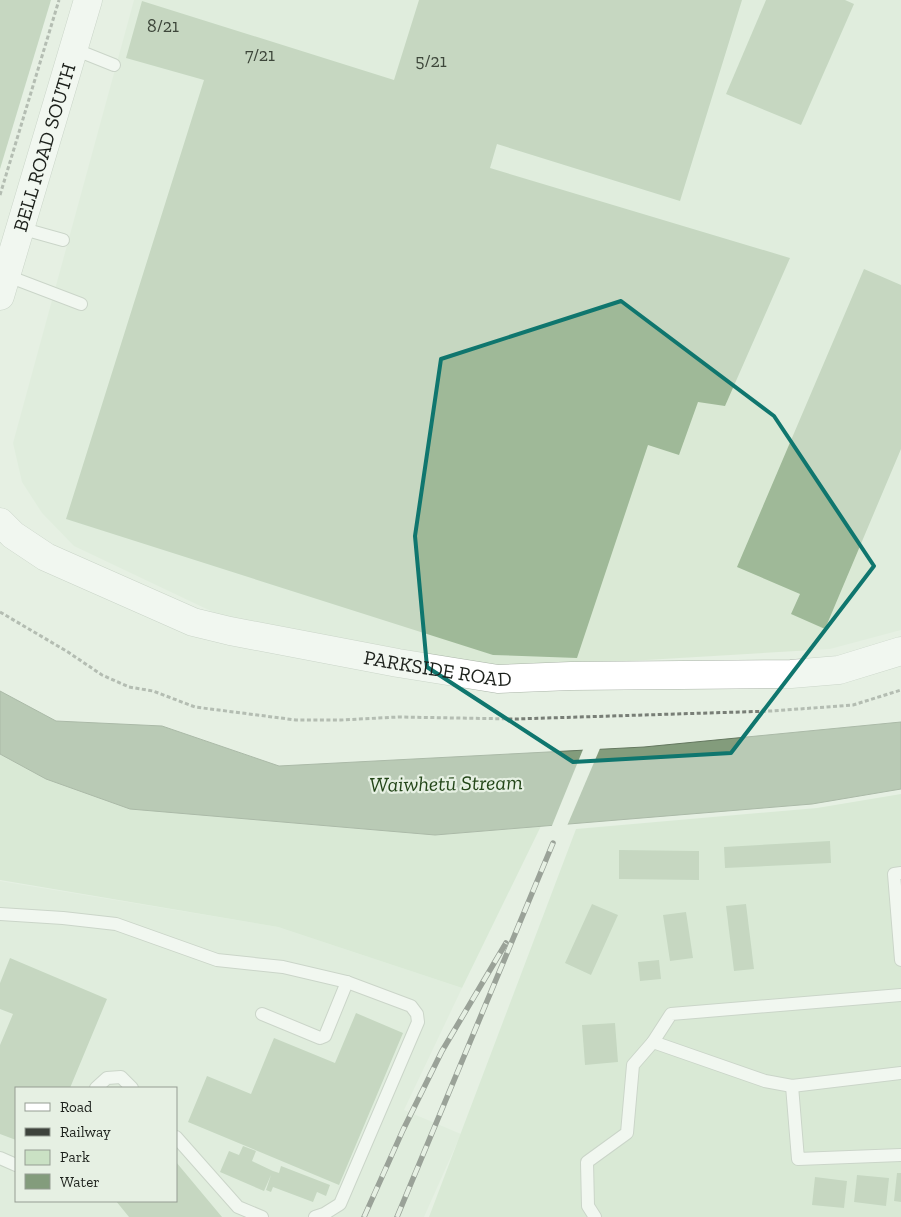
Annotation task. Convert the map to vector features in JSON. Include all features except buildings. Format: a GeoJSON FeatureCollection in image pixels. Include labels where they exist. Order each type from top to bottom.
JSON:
{"type":"FeatureCollection","features":[{"type":"Feature","properties":{"kind":"main road","name":"BELL ROAD SOUTH"},"geometry":{"type":"LineString","coordinates":[[3,285],[88,0]]}},
{"type":"Feature","properties":{"kind":"main road","name":"PARKSIDE ROAD"},"geometry":{"type":"LineString","coordinates":[[0,522],[13,535],[46,557],[193,622],[230,632],[398,663],[498,679],[570,676],[791,674],[839,670],[901,651]]}},
{"type":"Feature","properties":{"kind":"lane"},"geometry":{"type":"LineString","coordinates":[[74,49],[114,65]]}},
{"type":"Feature","properties":{"kind":"lane"},"geometry":{"type":"LineString","coordinates":[[20,228],[62,240]]}},
{"type":"Feature","properties":{"kind":"lane"},"geometry":{"type":"LineString","coordinates":[[3,285],[81,304]]}},
{"type":"Feature","properties":{"kind":"lane"},"geometry":{"type":"LineString","coordinates":[[901,873],[894,874],[901,960]]}},
{"type":"Feature","properties":{"kind":"lane"},"geometry":{"type":"LineString","coordinates":[[0,914],[116,924],[217,960],[283,966],[347,982],[411,1006],[417,1014],[418,1022],[340,1204],[315,1217]]}},
{"type":"Feature","properties":{"kind":"lane"},"geometry":{"type":"LineString","coordinates":[[262,1014],[320,1038],[325,1036],[347,982]]}},
{"type":"Feature","properties":{"kind":"lane"},"geometry":{"type":"LineString","coordinates":[[595,1217],[588,1206],[587,1162],[626,1133],[633,1065],[671,1014],[901,995]]}},
{"type":"Feature","properties":{"kind":"lane"},"geometry":{"type":"LineString","coordinates":[[652,1042],[765,1081],[792,1086],[901,1073]]}},
{"type":"Feature","properties":{"kind":"lane"},"geometry":{"type":"LineString","coordinates":[[97,1087],[107,1078],[121,1077],[131,1087]]}},
{"type":"Feature","properties":{"kind":"lane"},"geometry":{"type":"LineString","coordinates":[[792,1086],[798,1159],[901,1155]]}},
{"type":"Feature","properties":{"kind":"lane"},"geometry":{"type":"LineString","coordinates":[[178,1139],[238,1207],[262,1217]]}},
{"type":"Feature","properties":{"kind":"lane"},"geometry":{"type":"LineString","coordinates":[[0,1158],[15,1165]]}},
{"type":"Feature","properties":{"kind":"path"},"geometry":{"type":"LineString","coordinates":[[0,194],[59,0]]}},
{"type":"Feature","properties":{"kind":"path"},"geometry":{"type":"LineString","coordinates":[[0,612],[68,652],[102,675],[129,687],[153,691],[195,707],[296,720],[398,717],[515,719],[772,711],[853,705],[901,690]]}},
{"type":"Feature","properties":{"kind":"highlighted area"},"geometry":{"type":"Polygon","coordinates":[[[621,301],[774,416],[874,566],[731,753],[573,762],[427,667],[415,536],[441,359],[621,301]]]}},
{"type":"Feature","properties":{"kind":"shaded area"},"geometry":{"type":"Polygon","coordinates":[[[134,0],[901,0],[901,630],[830,649],[511,668],[387,650],[234,622],[74,546],[42,513],[22,482],[13,443],[134,0]]]}},
{"type":"Feature","properties":{"kind":"shaded area"},"geometry":{"type":"Polygon","coordinates":[[[0,881],[278,927],[462,988],[404,1110],[461,1134],[424,1217],[0,1217],[0,881]]]}},
{"type":"Feature","properties":{"kind":"green space"},"geometry":{"type":"Polygon","coordinates":[[[0,754],[46,779],[435,835],[541,826],[462,988],[278,927],[0,880],[0,754]]]}},
{"type":"Feature","properties":{"kind":"green space"},"geometry":{"type":"Polygon","coordinates":[[[901,794],[901,1217],[429,1217],[576,829],[817,808],[901,794]]]}},
{"type":"Feature","properties":{"kind":"water","name":"Waiwhetū Stream"},"geometry":{"type":"Polygon","coordinates":[[[0,691],[56,721],[162,726],[279,766],[644,747],[901,722],[901,789],[812,804],[435,835],[130,809],[46,779],[0,754],[0,691]]]}},
{"type":"Feature","properties":{"kind":"pier"},"geometry":{"type":"Polygon","coordinates":[[[601,746],[567,826],[551,828],[584,747],[601,746]]]}},
{"type":"Feature","properties":{"kind":"railway"},"geometry":{"type":"LineString","coordinates":[[397,1217],[553,843]]}},
{"type":"Feature","properties":{"kind":"railway"},"geometry":{"type":"LineString","coordinates":[[364,1217],[403,1130],[442,1051],[506,943]]}}]}
